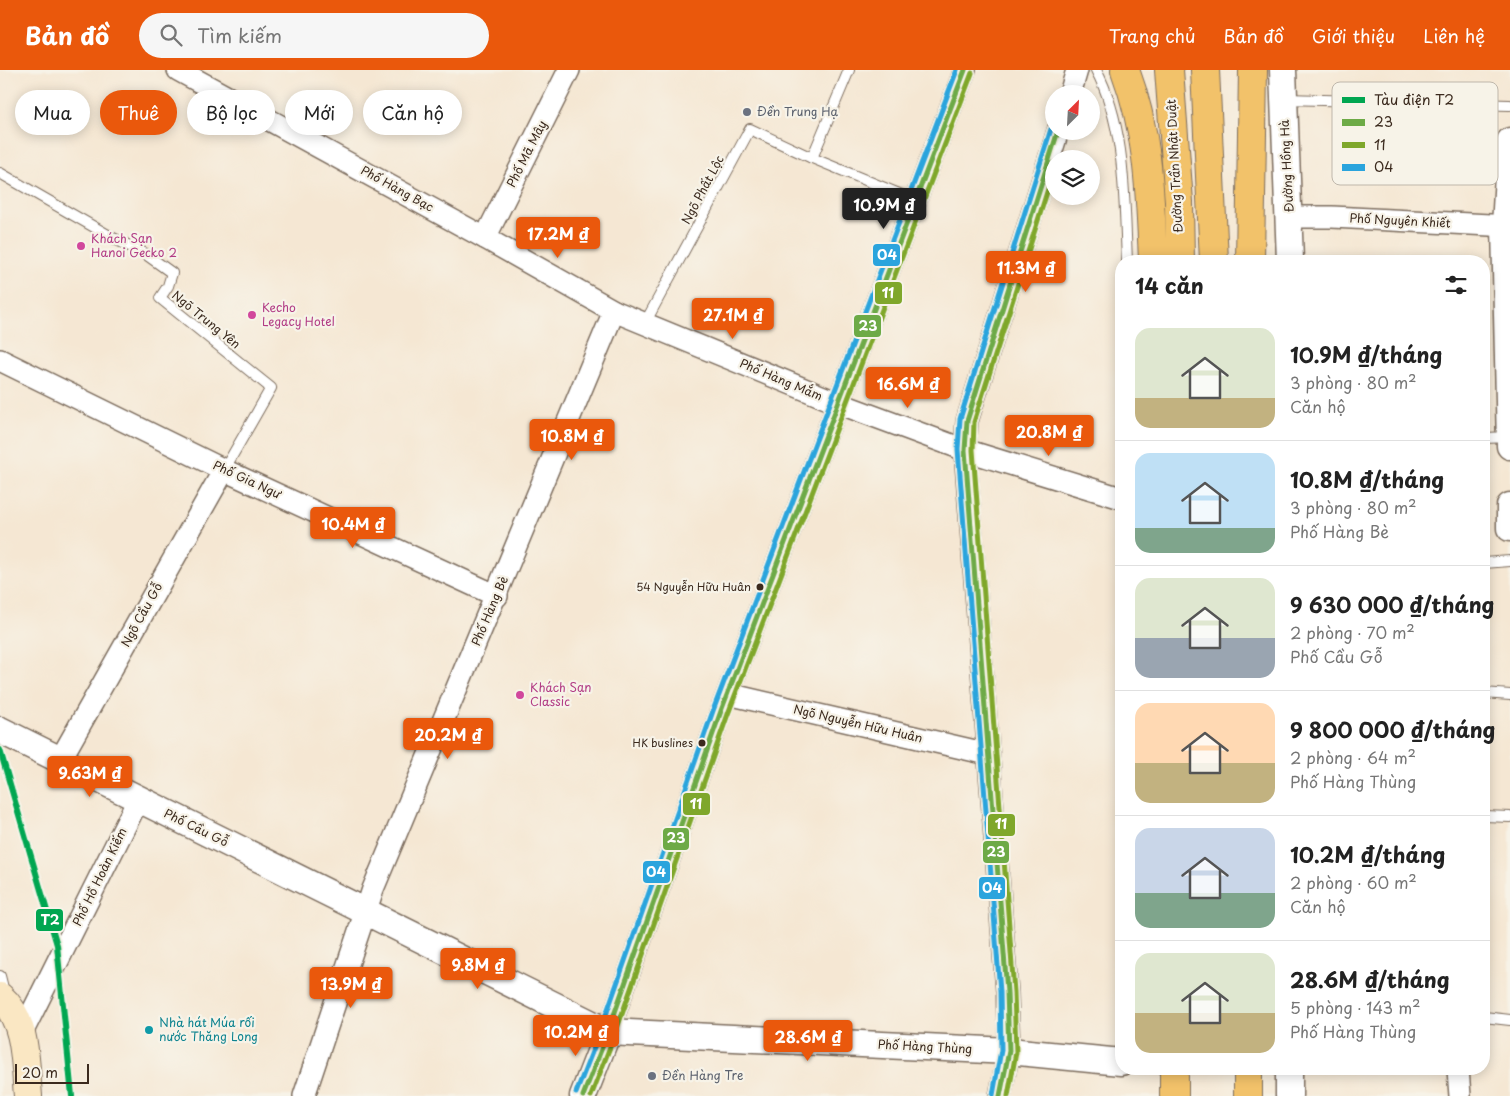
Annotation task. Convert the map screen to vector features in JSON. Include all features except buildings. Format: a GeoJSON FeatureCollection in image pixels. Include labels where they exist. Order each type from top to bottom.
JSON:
{"type":"FeatureCollection","features":[{"type":"Feature","properties":{"kind":"main road"},"geometry":{"type":"LineString","coordinates":[[1124,70],[1133,92],[1144,135],[1150,186],[1153,255]]}},
{"type":"Feature","properties":{"kind":"main road","name":"Đường Trần Nhật Duật"},"geometry":{"type":"LineString","coordinates":[[1169,70],[1180,255]]}},
{"type":"Feature","properties":{"kind":"main road"},"geometry":{"type":"LineString","coordinates":[[1206,70],[1214,255]]}},
{"type":"Feature","properties":{"kind":"main road"},"geometry":{"type":"LineString","coordinates":[[1250,255],[1253,70]]}},
{"type":"Feature","properties":{"kind":"main road"},"geometry":{"type":"LineString","coordinates":[[3,999],[15,1017],[21,1034],[28,1096]]}},
{"type":"Feature","properties":{"kind":"main road"},"geometry":{"type":"LineString","coordinates":[[1174,1075],[1174,1096]]}},
{"type":"Feature","properties":{"kind":"main road"},"geometry":{"type":"LineString","coordinates":[[1248,1075],[1248,1096]]}},
{"type":"Feature","properties":{"kind":"street","name":"Phố Hàng Bạc"},"geometry":{"type":"LineString","coordinates":[[178,70],[614,311]]}},
{"type":"Feature","properties":{"kind":"street","name":"Phố Mã Mây"},"geometry":{"type":"LineString","coordinates":[[485,238],[569,70]]}},
{"type":"Feature","properties":{"kind":"street"},"geometry":{"type":"LineString","coordinates":[[583,1096],[608,1032],[728,694],[914,200],[965,70]]}},
{"type":"Feature","properties":{"kind":"street"},"geometry":{"type":"LineString","coordinates":[[1073,85],[1077,70]]}},
{"type":"Feature","properties":{"kind":"street","name":"Đường Hồng Hà"},"geometry":{"type":"LineString","coordinates":[[1283,70],[1290,255]]}},
{"type":"Feature","properties":{"kind":"street"},"geometry":{"type":"LineString","coordinates":[[1000,1096],[1009,1050],[1007,992],[965,450],[966,421],[1055,140]]}},
{"type":"Feature","properties":{"kind":"street"},"geometry":{"type":"LineString","coordinates":[[1510,141],[1507,226],[1510,440]]}},
{"type":"Feature","properties":{"kind":"street","name":"Phố Nguyên Khiết"},"geometry":{"type":"LineString","coordinates":[[1290,217],[1332,217],[1507,226]]}},
{"type":"Feature","properties":{"kind":"street","name":"Phố Hàng Mắm"},"geometry":{"type":"LineString","coordinates":[[614,311],[838,403],[965,450],[1115,496]]}},
{"type":"Feature","properties":{"kind":"street","name":"Phố Hàng Bè"},"geometry":{"type":"LineString","coordinates":[[304,1096],[373,890],[497,596],[614,311]]}},
{"type":"Feature","properties":{"kind":"street","name":"Phố Gia Ngư"},"geometry":{"type":"LineString","coordinates":[[0,360],[224,470],[497,596]]}},
{"type":"Feature","properties":{"kind":"street","name":"Ngõ Cầu Gỗ"},"geometry":{"type":"LineString","coordinates":[[60,760],[224,470]]}},
{"type":"Feature","properties":{"kind":"street"},"geometry":{"type":"LineString","coordinates":[[1510,506],[1510,528]]}},
{"type":"Feature","properties":{"kind":"street","name":"Ngõ Nguyễn Hữu Huân"},"geometry":{"type":"LineString","coordinates":[[728,694],[988,754]]}},
{"type":"Feature","properties":{"kind":"street","name":"Phố Cầu Gỗ"},"geometry":{"type":"LineString","coordinates":[[0,730],[138,800],[366,911]]}},
{"type":"Feature","properties":{"kind":"street","name":"Phố Hồ Hoàn Kiếm"},"geometry":{"type":"LineString","coordinates":[[21,1034],[138,800]]}},
{"type":"Feature","properties":{"kind":"street","name":"Phố Hàng Thùng"},"geometry":{"type":"LineString","coordinates":[[366,911],[608,1032],[1009,1050],[1115,1061]]}},
{"type":"Feature","properties":{"kind":"street"},"geometry":{"type":"LineString","coordinates":[[1289,1075],[1289,1096]]}},
{"type":"Feature","properties":{"kind":"street"},"geometry":{"type":"LineString","coordinates":[[1458,1075],[1460,1096]]}},
{"type":"Feature","properties":{"kind":"lane"},"geometry":{"type":"LineString","coordinates":[[812,158],[849,70]]}},
{"type":"Feature","properties":{"kind":"lane"},"geometry":{"type":"LineString","coordinates":[[1096,70],[1110,108],[1119,147],[1124,192],[1127,255]]}},
{"type":"Feature","properties":{"kind":"lane"},"geometry":{"type":"LineString","coordinates":[[1284,99],[1332,100]]}},
{"type":"Feature","properties":{"kind":"lane","name":"Ngõ Phất Lộc"},"geometry":{"type":"LineString","coordinates":[[645,323],[750,129],[812,158],[914,200]]}},
{"type":"Feature","properties":{"kind":"lane","name":"Ngõ Trung Yên"},"geometry":{"type":"LineString","coordinates":[[0,173],[144,253],[172,273],[168,286],[160,298],[271,388],[224,470]]}},
{"type":"Feature","properties":{"kind":"lane"},"geometry":{"type":"LineString","coordinates":[[1490,438],[1510,440]]}},
{"type":"Feature","properties":{"kind":"lane"},"geometry":{"type":"LineString","coordinates":[[1490,563],[1510,561]]}},
{"type":"Feature","properties":{"kind":"lane"},"geometry":{"type":"LineString","coordinates":[[1490,693],[1510,695]]}},
{"type":"Feature","properties":{"kind":"lane"},"geometry":{"type":"LineString","coordinates":[[1490,816],[1510,817]]}},
{"type":"Feature","properties":{"kind":"lane"},"geometry":{"type":"LineString","coordinates":[[0,976],[3,999]]}},
{"type":"Feature","properties":{"kind":"lane"},"geometry":{"type":"LineString","coordinates":[[1490,1018],[1510,1020]]}},
{"type":"Feature","properties":{"kind":"metro line","name":"T2"},"geometry":{"type":"LineString","coordinates":[[0,750],[57,945],[72,1096]]}},
{"type":"Feature","properties":{"kind":"transit line","name":"04"},"geometry":{"type":"LineString","coordinates":[[576,1093],[601,1029],[714,708],[957,70]]}},
{"type":"Feature","properties":{"kind":"transit line","name":"23"},"geometry":{"type":"LineString","coordinates":[[583,1096],[608,1032],[721,711],[965,70]]}},
{"type":"Feature","properties":{"kind":"transit line","name":"11"},"geometry":{"type":"LineString","coordinates":[[591,1096],[615,1034],[728,714],[972,73]]}},
{"type":"Feature","properties":{"kind":"transit line","name":"04"},"geometry":{"type":"LineString","coordinates":[[993,1095],[1001,1050],[1000,992],[958,449],[960,419],[1048,140]]}},
{"type":"Feature","properties":{"kind":"transit line","name":"23"},"geometry":{"type":"LineString","coordinates":[[1000,1096],[1009,1051],[1007,992],[965,450],[967,421],[1055,140]]}},
{"type":"Feature","properties":{"kind":"transit line","name":"11"},"geometry":{"type":"LineString","coordinates":[[1008,1096],[1016,1052],[1014,992],[973,450],[974,422],[1045,198]]}},
{"type":"Feature","properties":{"kind":"place","name":"Đền Trung Hạ"},"geometry":{"type":"Point","coordinates":[747,112]}},
{"type":"Feature","properties":{"kind":"place","name":"Khách Sạn Hanoi Gecko 2"},"geometry":{"type":"Point","coordinates":[81,246]}},
{"type":"Feature","properties":{"kind":"place","name":"Kecho Legacy Hotel"},"geometry":{"type":"Point","coordinates":[252,315]}},
{"type":"Feature","properties":{"kind":"place","name":"54 Nguyễn Hữu Huân"},"geometry":{"type":"Point","coordinates":[760,587]}},
{"type":"Feature","properties":{"kind":"place","name":"Khách Sạn Classic"},"geometry":{"type":"Point","coordinates":[520,695]}},
{"type":"Feature","properties":{"kind":"place","name":"HK buslines"},"geometry":{"type":"Point","coordinates":[702,743]}},
{"type":"Feature","properties":{"kind":"place","name":"Nhà hát Múa rối nước Thăng Long"},"geometry":{"type":"Point","coordinates":[149,1030]}},
{"type":"Feature","properties":{"kind":"place","name":"Đền Hàng Tre"},"geometry":{"type":"Point","coordinates":[652,1076]}}]}
